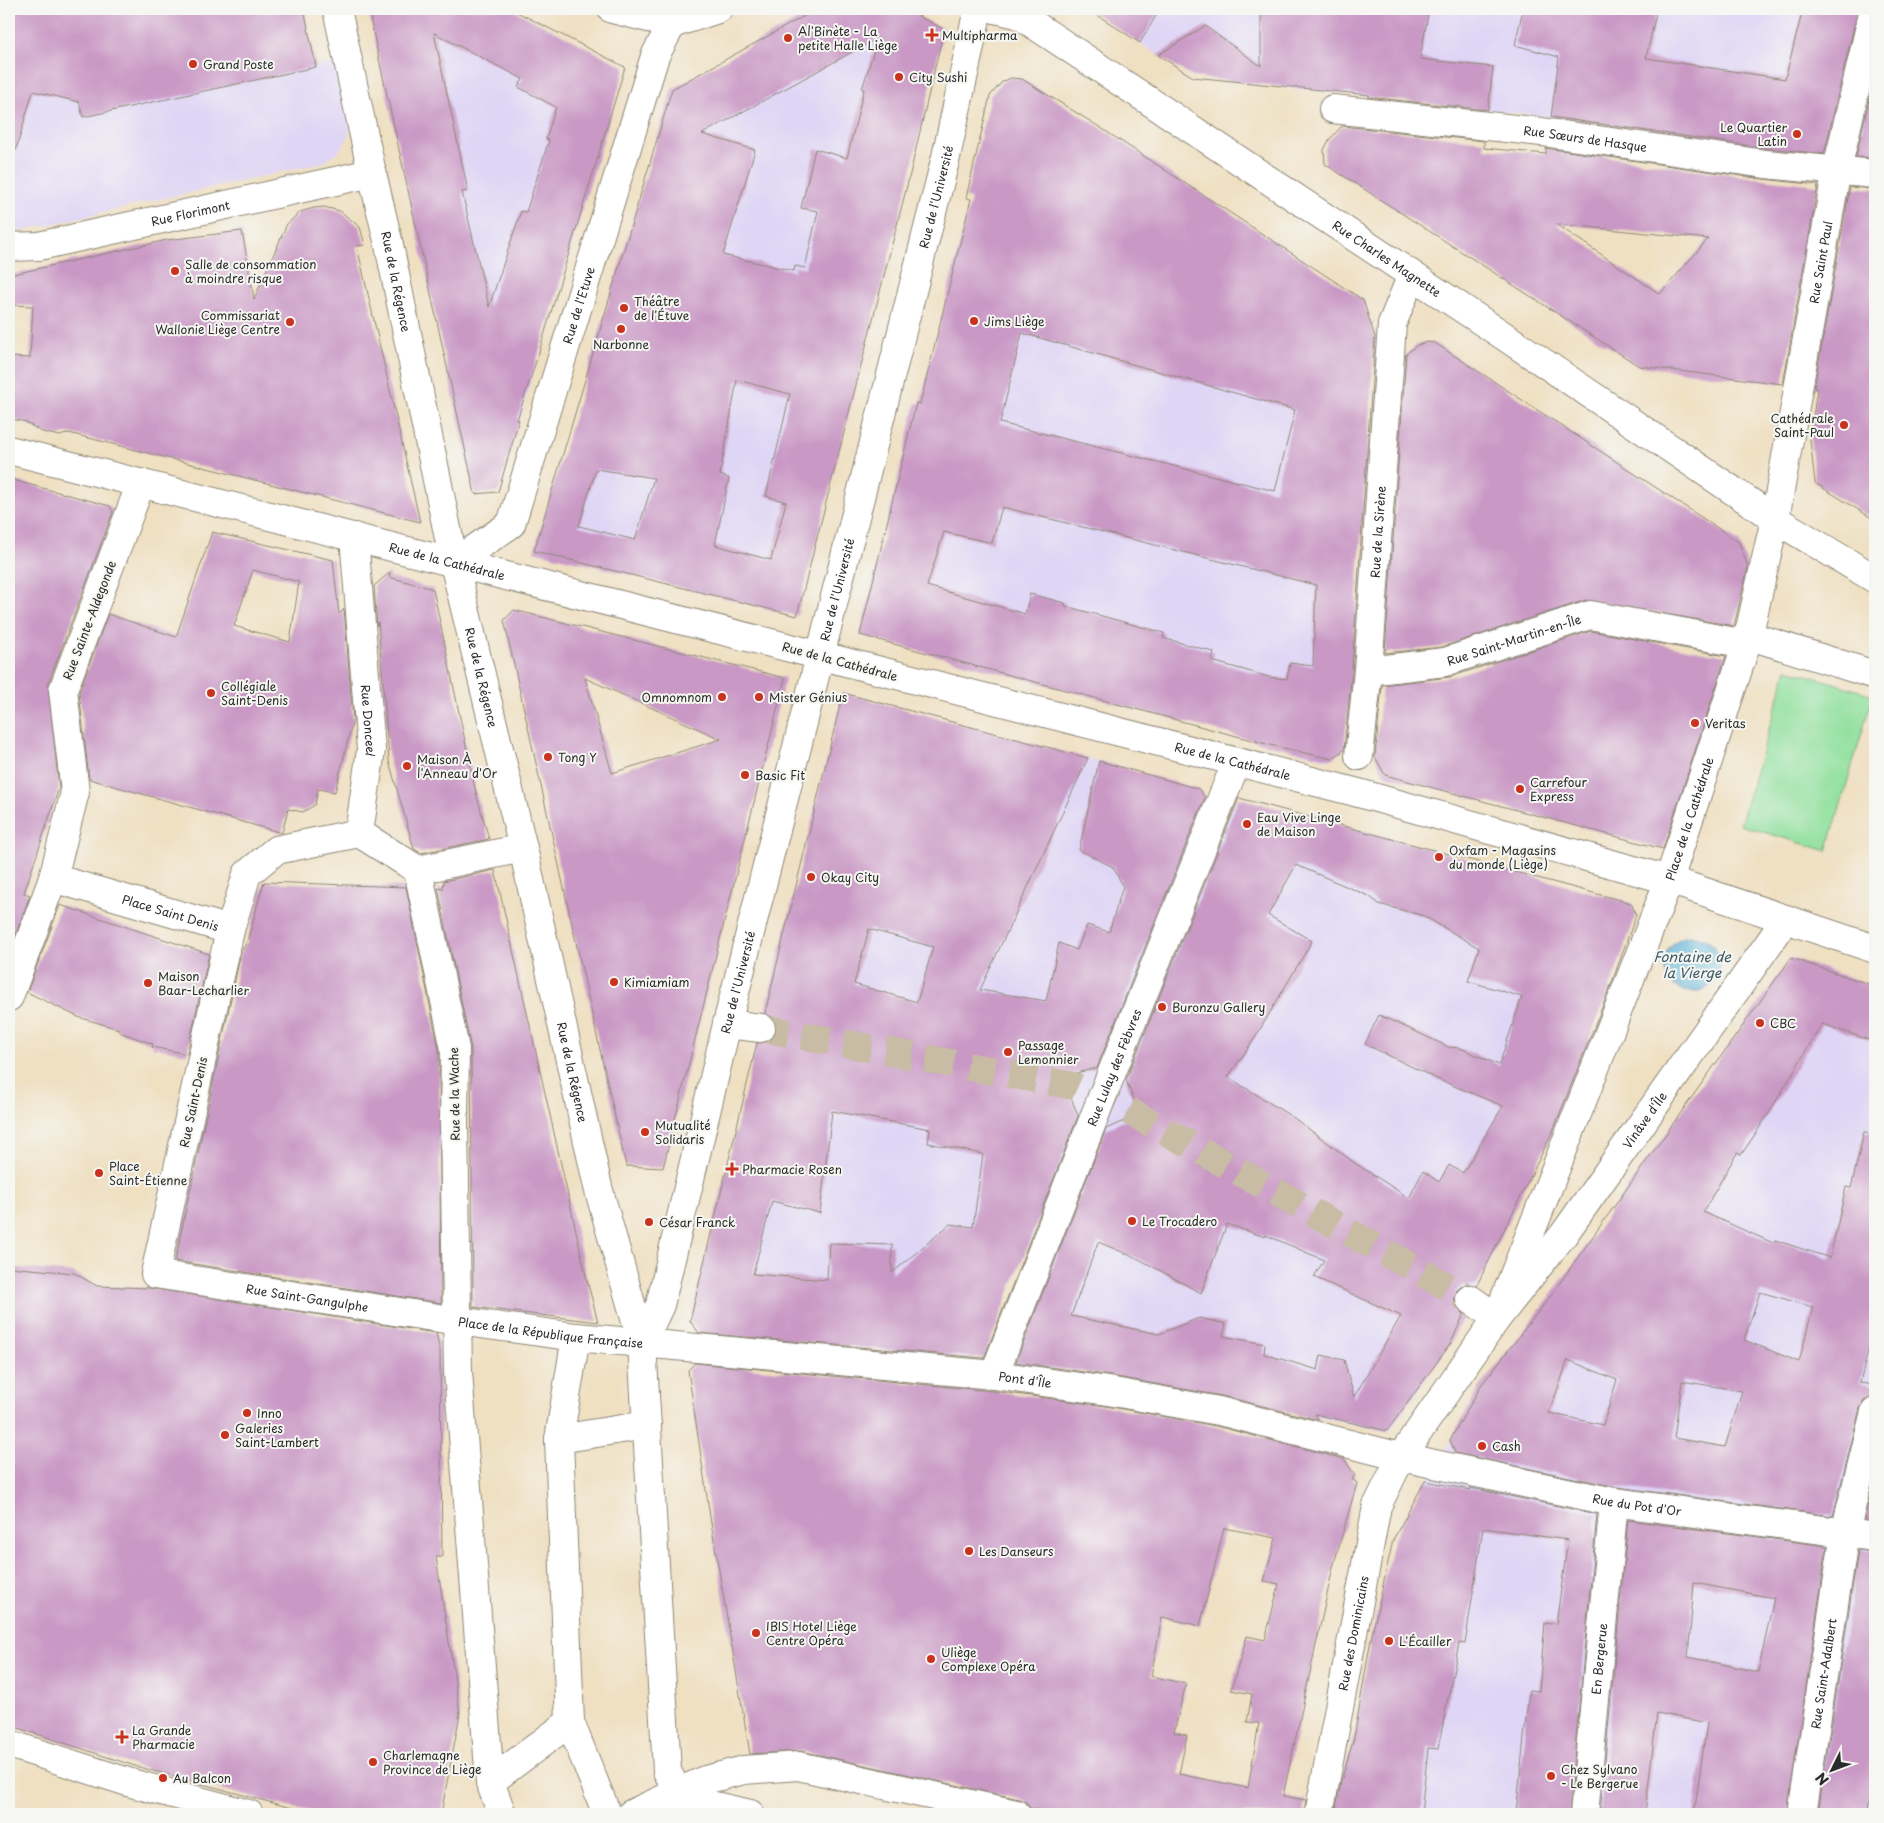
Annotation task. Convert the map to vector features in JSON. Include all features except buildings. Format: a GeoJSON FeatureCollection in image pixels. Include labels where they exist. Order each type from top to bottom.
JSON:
{"type":"FeatureCollection","features":[{"type":"Feature","properties":{"kind":"street","name":"Rue de la Régence"},"geometry":{"type":"LineString","coordinates":[[337,9],[389,245],[454,563],[523,848],[598,1187],[642,1343]]}},
{"type":"Feature","properties":{"kind":"street"},"geometry":{"type":"LineString","coordinates":[[612,9],[672,24],[718,9]]}},
{"type":"Feature","properties":{"kind":"street","name":"Rue de l'Université"},"geometry":{"type":"LineString","coordinates":[[642,1343],[660,1305],[727,1024],[822,656],[946,157],[978,9]]}},
{"type":"Feature","properties":{"kind":"street","name":"Rue Charles Magnette"},"geometry":{"type":"LineString","coordinates":[[995,9],[1018,14],[1775,518]]}},
{"type":"Feature","properties":{"kind":"street","name":"Rue Saint Paul"},"geometry":{"type":"LineString","coordinates":[[1775,518],[1837,169],[1874,9]]}},
{"type":"Feature","properties":{"kind":"street","name":"Rue de l'Etuve"},"geometry":{"type":"LineString","coordinates":[[454,563],[511,524],[655,56],[672,24]]}},
{"type":"Feature","properties":{"kind":"street","name":"Rue Sœurs de Hasque"},"geometry":{"type":"LineString","coordinates":[[1333,109],[1542,132],[1765,164],[1837,169],[1875,174]]}},
{"type":"Feature","properties":{"kind":"street","name":"Rue Florimont"},"geometry":{"type":"LineString","coordinates":[[9,247],[39,246],[372,173]]}},
{"type":"Feature","properties":{"kind":"street","name":"Rue de la Sirène"},"geometry":{"type":"LineString","coordinates":[[1355,792],[1368,671],[1392,324],[1412,275]]}},
{"type":"Feature","properties":{"kind":"street","name":"Rue de la Cathédrale"},"geometry":{"type":"LineString","coordinates":[[9,450],[1355,792],[1669,880]]}},
{"type":"Feature","properties":{"kind":"street","name":"Rue Sainte-Aldegonde"},"geometry":{"type":"LineString","coordinates":[[53,878],[76,792],[63,690],[141,483]]}},
{"type":"Feature","properties":{"kind":"street"},"geometry":{"type":"LineString","coordinates":[[1775,518],[1875,578]]}},
{"type":"Feature","properties":{"kind":"street","name":"Place de la Cathédrale"},"geometry":{"type":"LineString","coordinates":[[1775,518],[1669,880],[1875,949]]}},
{"type":"Feature","properties":{"kind":"street","name":"Rue Donceel"},"geometry":{"type":"LineString","coordinates":[[354,537],[371,750],[359,834]]}},
{"type":"Feature","properties":{"kind":"street","name":"Rue Saint-Martin-en-Île"},"geometry":{"type":"LineString","coordinates":[[1368,671],[1445,662],[1590,615],[1741,639]]}},
{"type":"Feature","properties":{"kind":"street"},"geometry":{"type":"LineString","coordinates":[[1741,639],[1875,675]]}},
{"type":"Feature","properties":{"kind":"street","name":"Rue Lulay des Fèbvres"},"geometry":{"type":"LineString","coordinates":[[994,1374],[1236,762]]}},
{"type":"Feature","properties":{"kind":"street"},"geometry":{"type":"LineString","coordinates":[[359,834],[418,870],[523,848]]}},
{"type":"Feature","properties":{"kind":"street","name":"Place Saint Denis"},"geometry":{"type":"LineString","coordinates":[[53,878],[230,930],[247,874],[276,850],[359,834]]}},
{"type":"Feature","properties":{"kind":"street","name":"Rue de la Wache"},"geometry":{"type":"LineString","coordinates":[[418,870],[455,1049],[454,1122],[458,1322]]}},
{"type":"Feature","properties":{"kind":"street"},"geometry":{"type":"LineString","coordinates":[[9,997],[53,878]]}},
{"type":"Feature","properties":{"kind":"street","name":"Vinâve d'Île"},"geometry":{"type":"LineString","coordinates":[[1497,1318],[1669,880]]}},
{"type":"Feature","properties":{"kind":"street","name":"Vinâve d'Île"},"geometry":{"type":"LineString","coordinates":[[1402,1457],[1497,1318],[1564,1234],[1786,919]]}},
{"type":"Feature","properties":{"kind":"street","name":"Rue Saint-Denis"},"geometry":{"type":"LineString","coordinates":[[155,1274],[230,930]]}},
{"type":"Feature","properties":{"kind":"street"},"geometry":{"type":"LineString","coordinates":[[727,1024],[761,1028]]}},
{"type":"Feature","properties":{"kind":"street","name":"Rue Saint-Gangulphe"},"geometry":{"type":"LineString","coordinates":[[155,1274],[458,1322]]}},
{"type":"Feature","properties":{"kind":"street"},"geometry":{"type":"LineString","coordinates":[[1470,1299],[1497,1318]]}},
{"type":"Feature","properties":{"kind":"street","name":"Place de la République Française"},"geometry":{"type":"LineString","coordinates":[[502,1814],[490,1782],[458,1372],[458,1322],[576,1337],[642,1343],[667,1771],[674,1787]]}},
{"type":"Feature","properties":{"kind":"street"},"geometry":{"type":"LineString","coordinates":[[576,1337],[559,1439],[570,1722],[607,1814]]}},
{"type":"Feature","properties":{"kind":"street","name":"Pont d'Île"},"geometry":{"type":"LineString","coordinates":[[642,1343],[994,1374],[1108,1391],[1219,1411],[1402,1457]]}},
{"type":"Feature","properties":{"kind":"street","name":"Rue Saint-Adalbert"},"geometry":{"type":"LineString","coordinates":[[1802,1814],[1844,1532],[1875,1412]]}},
{"type":"Feature","properties":{"kind":"street"},"geometry":{"type":"LineString","coordinates":[[559,1439],[647,1425]]}},
{"type":"Feature","properties":{"kind":"street","name":"Rue du Pot d'Or"},"geometry":{"type":"LineString","coordinates":[[1402,1457],[1614,1502],[1844,1532],[1875,1538]]}},
{"type":"Feature","properties":{"kind":"street","name":"Rue des Dominicains"},"geometry":{"type":"LineString","coordinates":[[1319,1814],[1377,1506],[1402,1457]]}},
{"type":"Feature","properties":{"kind":"street","name":"En Bergerue"},"geometry":{"type":"LineString","coordinates":[[1584,1814],[1614,1502]]}},
{"type":"Feature","properties":{"kind":"street"},"geometry":{"type":"LineString","coordinates":[[490,1782],[570,1722]]}},
{"type":"Feature","properties":{"kind":"street"},"geometry":{"type":"LineString","coordinates":[[9,1744],[131,1783],[249,1814]]}},
{"type":"Feature","properties":{"kind":"street"},"geometry":{"type":"LineString","coordinates":[[631,1814],[674,1787],[744,1770],[798,1766],[1016,1814]]}},
{"type":"Feature","properties":{"kind":"street"},"geometry":{"type":"LineString","coordinates":[[674,1787],[688,1800],[750,1814]]}},
{"type":"Feature","properties":{"kind":"shaded area"},"geometry":{"type":"Polygon","coordinates":[[[11,9],[304,9],[316,66],[335,62],[351,126],[347,140],[339,151],[324,162],[21,231],[9,231],[9,15],[11,9]]]}},
{"type":"Feature","properties":{"kind":"shaded area"},"geometry":{"type":"Polygon","coordinates":[[[368,9],[511,9],[625,67],[498,492],[475,494],[368,9]]]}},
{"type":"Feature","properties":{"kind":"shaded area"},"geometry":{"type":"Polygon","coordinates":[[[817,9],[904,9],[939,27],[943,35],[910,174],[797,616],[541,553],[536,548],[536,545],[643,188],[696,76],[817,9]]]}},
{"type":"Feature","properties":{"kind":"shaded area"},"geometry":{"type":"Polygon","coordinates":[[[1088,9],[1857,9],[1820,155],[1812,161],[1652,131],[1551,117],[1192,77],[1088,9]]]}},
{"type":"Feature","properties":{"kind":"shaded area"},"geometry":{"type":"Polygon","coordinates":[[[1875,57],[1875,161],[1852,157],[1875,57]]]}},
{"type":"Feature","properties":{"kind":"shaded area"},"geometry":{"type":"Polygon","coordinates":[[[1012,78],[1022,79],[1101,128],[1363,300],[1374,333],[1343,751],[1330,760],[860,635],[916,403],[920,404],[971,199],[966,197],[990,96],[1000,84],[1012,78]]]}},
{"type":"Feature","properties":{"kind":"shaded area"},"geometry":{"type":"Polygon","coordinates":[[[843,693],[1199,789],[1206,799],[1113,1068],[1126,1074],[1234,802],[1239,798],[1631,903],[1636,915],[1597,1021],[1532,1171],[1451,1343],[1389,1432],[1131,1377],[1017,1365],[1015,1363],[1062,1234],[1104,1133],[1078,1123],[985,1352],[973,1359],[699,1332],[690,1321],[843,693]]]}},
{"type":"Feature","properties":{"kind":"shaded area"},"geometry":{"type":"Polygon","coordinates":[[[1791,958],[1875,986],[1875,1814],[1334,1814],[1354,1738],[1373,1628],[1393,1540],[1462,1421],[1791,958]]]}},
{"type":"Feature","properties":{"kind":"green space"},"geometry":{"type":"Polygon","coordinates":[[[1787,669],[1873,695],[1827,851],[1740,825],[1787,669]]]}},
{"type":"Feature","properties":{"kind":"water","name":"Fontaine de la Vierge"},"geometry":{"type":"Polygon","coordinates":[[[1692,936],[1703,938],[1712,944],[1718,953],[1720,964],[1718,975],[1712,984],[1703,990],[1692,992],[1681,990],[1672,984],[1666,975],[1664,964],[1666,953],[1672,944],[1681,938],[1692,936]]]}},
{"type":"Feature","properties":{"kind":"tunnel"},"geometry":{"type":"LineString","coordinates":[[761,1028],[1074,1086],[1127,1110],[1470,1299]]}},
{"type":"Feature","properties":{"kind":"place","name":"Multipharma"},"geometry":{"type":"Point","coordinates":[932,35]}},
{"type":"Feature","properties":{"kind":"place","name":"Al'Binète - La petite Halle Liège"},"geometry":{"type":"Point","coordinates":[788,38]}},
{"type":"Feature","properties":{"kind":"place","name":"Grand Poste"},"geometry":{"type":"Point","coordinates":[193,64]}},
{"type":"Feature","properties":{"kind":"place","name":"City Sushi"},"geometry":{"type":"Point","coordinates":[899,77]}},
{"type":"Feature","properties":{"kind":"place","name":"Le Quartier Latin"},"geometry":{"type":"Point","coordinates":[1797,134]}},
{"type":"Feature","properties":{"kind":"place","name":"Salle de consommation à moindre risque"},"geometry":{"type":"Point","coordinates":[175,271]}},
{"type":"Feature","properties":{"kind":"place","name":"Théâtre de l'Étuve"},"geometry":{"type":"Point","coordinates":[624,308]}},
{"type":"Feature","properties":{"kind":"place","name":"Jims Liège"},"geometry":{"type":"Point","coordinates":[974,321]}},
{"type":"Feature","properties":{"kind":"place","name":"Commissariat Wallonie Liège Centre"},"geometry":{"type":"Point","coordinates":[290,322]}},
{"type":"Feature","properties":{"kind":"place","name":"Narbonne"},"geometry":{"type":"Point","coordinates":[621,329]}},
{"type":"Feature","properties":{"kind":"place","name":"Cathédrale Saint-Paul"},"geometry":{"type":"Point","coordinates":[1844,425]}},
{"type":"Feature","properties":{"kind":"place","name":"Collégiale Saint-Denis"},"geometry":{"type":"Point","coordinates":[211,693]}},
{"type":"Feature","properties":{"kind":"place","name":"Omnomnom"},"geometry":{"type":"Point","coordinates":[722,697]}},
{"type":"Feature","properties":{"kind":"place","name":"Mister Génius"},"geometry":{"type":"Point","coordinates":[759,697]}},
{"type":"Feature","properties":{"kind":"place","name":"Veritas"},"geometry":{"type":"Point","coordinates":[1695,723]}},
{"type":"Feature","properties":{"kind":"place","name":"Tong Y"},"geometry":{"type":"Point","coordinates":[548,757]}},
{"type":"Feature","properties":{"kind":"place","name":"Maison À l'Anneau d'Or"},"geometry":{"type":"Point","coordinates":[407,766]}},
{"type":"Feature","properties":{"kind":"place","name":"Basic Fit"},"geometry":{"type":"Point","coordinates":[745,775]}},
{"type":"Feature","properties":{"kind":"place","name":"Carrefour Express"},"geometry":{"type":"Point","coordinates":[1520,789]}},
{"type":"Feature","properties":{"kind":"place","name":"Eau Vive Linge de Maison"},"geometry":{"type":"Point","coordinates":[1247,824]}},
{"type":"Feature","properties":{"kind":"place","name":"Oxfam - Magasins du monde (Liège)"},"geometry":{"type":"Point","coordinates":[1439,857]}},
{"type":"Feature","properties":{"kind":"place","name":"Okay City"},"geometry":{"type":"Point","coordinates":[811,877]}},
{"type":"Feature","properties":{"kind":"place","name":"Kimiamiam"},"geometry":{"type":"Point","coordinates":[614,982]}},
{"type":"Feature","properties":{"kind":"place","name":"Maison Baar-Lecharlier"},"geometry":{"type":"Point","coordinates":[148,983]}},
{"type":"Feature","properties":{"kind":"place","name":"Buronzu Gallery"},"geometry":{"type":"Point","coordinates":[1162,1007]}},
{"type":"Feature","properties":{"kind":"place","name":"CBC"},"geometry":{"type":"Point","coordinates":[1760,1023]}},
{"type":"Feature","properties":{"kind":"place","name":"Passage Lemonnier"},"geometry":{"type":"Point","coordinates":[1008,1052]}},
{"type":"Feature","properties":{"kind":"place","name":"Mutualité Solidaris"},"geometry":{"type":"Point","coordinates":[645,1132]}},
{"type":"Feature","properties":{"kind":"place","name":"Pharmacie Rosen"},"geometry":{"type":"Point","coordinates":[732,1169]}},
{"type":"Feature","properties":{"kind":"place","name":"Place Saint-Étienne"},"geometry":{"type":"Point","coordinates":[99,1173]}},
{"type":"Feature","properties":{"kind":"place","name":"Le Trocadero"},"geometry":{"type":"Point","coordinates":[1132,1221]}},
{"type":"Feature","properties":{"kind":"place","name":"César Franck"},"geometry":{"type":"Point","coordinates":[649,1222]}},
{"type":"Feature","properties":{"kind":"place","name":"Inno"},"geometry":{"type":"Point","coordinates":[247,1413]}},
{"type":"Feature","properties":{"kind":"place","name":"Galeries Saint-Lambert"},"geometry":{"type":"Point","coordinates":[225,1435]}},
{"type":"Feature","properties":{"kind":"place","name":"Cash"},"geometry":{"type":"Point","coordinates":[1482,1446]}},
{"type":"Feature","properties":{"kind":"place","name":"Les Danseurs"},"geometry":{"type":"Point","coordinates":[969,1551]}},
{"type":"Feature","properties":{"kind":"place","name":"IBIS Hotel Liège Centre Opéra"},"geometry":{"type":"Point","coordinates":[756,1633]}},
{"type":"Feature","properties":{"kind":"place","name":"L'Écailler"},"geometry":{"type":"Point","coordinates":[1389,1641]}},
{"type":"Feature","properties":{"kind":"place","name":"Uliège Complexe Opéra"},"geometry":{"type":"Point","coordinates":[931,1659]}},
{"type":"Feature","properties":{"kind":"place","name":"La Grande Pharmacie"},"geometry":{"type":"Point","coordinates":[122,1737]}},
{"type":"Feature","properties":{"kind":"place","name":"Charlemagne Province de Liège"},"geometry":{"type":"Point","coordinates":[373,1762]}},
{"type":"Feature","properties":{"kind":"place","name":"Chez Sylvano - Le Bergerue"},"geometry":{"type":"Point","coordinates":[1551,1776]}},
{"type":"Feature","properties":{"kind":"place","name":"Au Balcon"},"geometry":{"type":"Point","coordinates":[163,1778]}}]}
